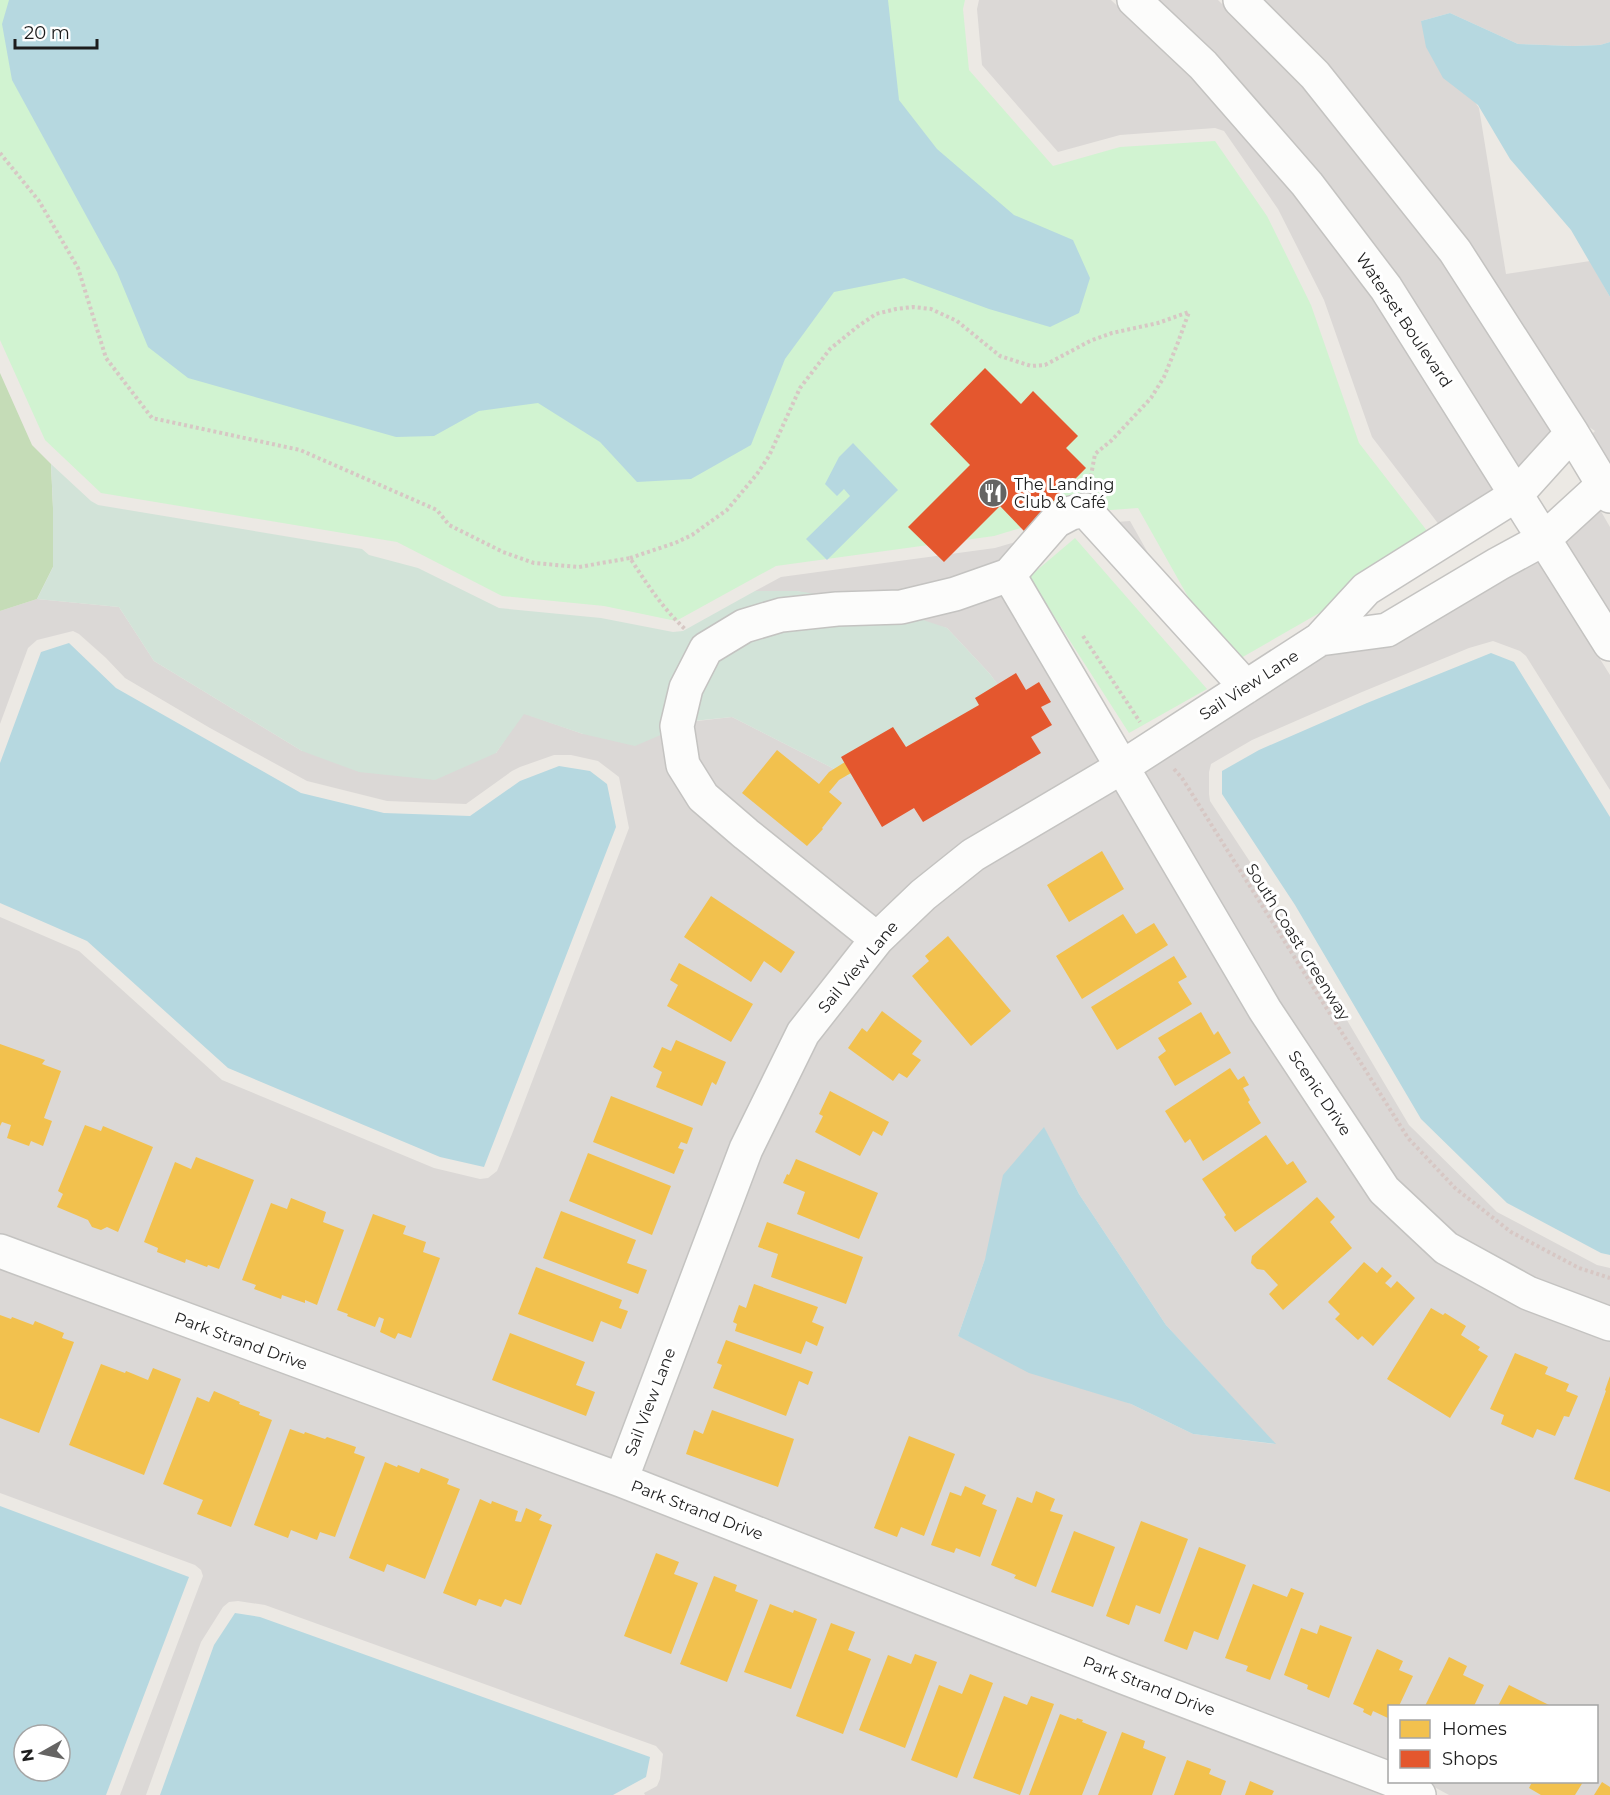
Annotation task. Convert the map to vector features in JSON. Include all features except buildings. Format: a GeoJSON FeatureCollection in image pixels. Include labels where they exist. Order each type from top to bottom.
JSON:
{"type":"FeatureCollection","features":[{"type":"Feature","properties":{"kind":"street","name":"Waterset Boulevard"},"geometry":{"type":"LineString","coordinates":[[1134,0],[1203,65],[1307,184],[1386,288],[1610,644]]}},
{"type":"Feature","properties":{"kind":"street"},"geometry":{"type":"LineString","coordinates":[[1240,0],[1314,75],[1455,251],[1607,490]]}},
{"type":"Feature","properties":{"kind":"street","name":"Sail View Lane"},"geometry":{"type":"LineString","coordinates":[[621,1480],[746,1149],[803,1033],[877,939],[922,895],[973,855],[1122,767],[1320,639],[1366,589],[1516,495],[1572,433]]}},
{"type":"Feature","properties":{"kind":"street","name":"Sail View Lane"},"geometry":{"type":"LineString","coordinates":[[1320,639],[1387,630],[1544,539],[1607,490]]}},
{"type":"Feature","properties":{"kind":"street"},"geometry":{"type":"LineString","coordinates":[[877,939],[703,797],[683,765],[677,726],[686,688],[706,649],[744,626],[781,615],[837,609],[901,608],[955,594],[1009,575],[1056,521],[1071,513],[1085,510],[1246,687]]}},
{"type":"Feature","properties":{"kind":"street","name":"Scenic Drive"},"geometry":{"type":"LineString","coordinates":[[1009,575],[1265,1010],[1384,1190],[1446,1248],[1528,1293],[1610,1324]]}},
{"type":"Feature","properties":{"kind":"street","name":"Park Strand Drive"},"geometry":{"type":"LineString","coordinates":[[0,1251],[621,1480],[1388,1779]]}},
{"type":"Feature","properties":{"kind":"street"},"geometry":{"type":"LineString","coordinates":[[1397,1783],[1419,1795]]}},
{"type":"Feature","properties":{"kind":"path"},"geometry":{"type":"LineString","coordinates":[[0,153],[39,201],[78,268],[106,358],[152,418],[300,450],[436,510],[449,525],[503,552],[534,563],[579,567],[630,558],[692,535],[727,510],[758,474],[769,456],[800,388],[830,349],[876,314],[913,307],[931,309],[957,321],[1000,356],[1031,366],[1045,365],[1090,341],[1113,333],[1158,323],[1189,312],[1168,366],[1151,398],[1112,440],[1095,454],[1085,510]]}},
{"type":"Feature","properties":{"kind":"path"},"geometry":{"type":"LineString","coordinates":[[630,558],[651,591],[668,612],[706,649]]}},
{"type":"Feature","properties":{"kind":"path","name":"South Coast Greenway"},"geometry":{"type":"LineString","coordinates":[[1079,630],[1155,746],[1182,778],[1408,1138],[1455,1188],[1511,1232],[1579,1269],[1610,1278]]}},
{"type":"Feature","properties":{"kind":"shaded area"},"geometry":{"type":"Polygon","coordinates":[[[979,0],[1111,0],[1191,75],[1295,193],[1373,296],[1495,491],[1440,526],[1372,437],[1324,300],[1278,209],[1224,131],[1215,128],[1120,135],[1058,152],[982,65],[977,9],[979,0]]]}},
{"type":"Feature","properties":{"kind":"shaded area"},"geometry":{"type":"Polygon","coordinates":[[[1156,0],[1218,0],[1302,84],[1442,259],[1553,432],[1519,470],[1156,0]]]}},
{"type":"Feature","properties":{"kind":"shaded area"},"geometry":{"type":"Polygon","coordinates":[[[1261,0],[1610,0],[1610,42],[1600,45],[1518,44],[1450,13],[1421,21],[1479,108],[1506,274],[1590,261],[1610,297],[1610,465],[1591,435],[1595,431],[1585,424],[1261,0]]]}},
{"type":"Feature","properties":{"kind":"shaded area"},"geometry":{"type":"Polygon","coordinates":[[[1599,508],[1610,527],[1610,614],[1564,541],[1599,508]]]}},
{"type":"Feature","properties":{"kind":"shaded area"},"geometry":{"type":"Polygon","coordinates":[[[1130,521],[1215,672],[1221,677],[1220,686],[1083,528],[1074,526],[1017,571],[1124,744],[863,931],[611,1461],[14,1242],[0,1234],[0,917],[79,951],[222,1080],[434,1168],[480,1179],[488,1178],[497,1171],[512,1134],[629,828],[619,777],[598,761],[571,755],[554,755],[520,767],[466,804],[387,801],[307,781],[125,678],[106,658],[73,631],[37,640],[28,648],[0,724],[0,611],[37,599],[119,607],[154,661],[302,751],[496,753],[523,713],[583,734],[732,717],[852,778],[1033,734],[990,674],[947,628],[797,591],[755,591],[781,577],[995,548],[1074,525],[1130,521]]]}},
{"type":"Feature","properties":{"kind":"shaded area"},"geometry":{"type":"Polygon","coordinates":[[[1537,559],[1610,675],[1610,790],[1526,656],[1520,651],[1493,641],[1469,648],[1252,740],[1211,764],[1209,794],[1210,801],[1283,912],[1409,1125],[1497,1212],[1597,1265],[1610,1268],[1610,1309],[1536,1280],[1457,1237],[1397,1181],[1279,1003],[1143,771],[1319,657],[1322,659],[1328,652],[1537,559]]]}},
{"type":"Feature","properties":{"kind":"shaded area"},"geometry":{"type":"Polygon","coordinates":[[[1116,787],[1371,1197],[1610,1339],[1610,1795],[1449,1795],[1427,1783],[1598,1783],[1598,1705],[1388,1705],[1388,1762],[1129,1664],[640,1472],[761,1153],[817,1040],[889,947],[933,905],[982,867],[1116,787]],[[1044,1128],[985,1259],[958,1336],[1131,1404],[1193,1434],[1275,1444],[1166,1325],[1079,1194],[1044,1128]]]}},
{"type":"Feature","properties":{"kind":"shaded area"},"geometry":{"type":"Polygon","coordinates":[[[0,1268],[615,1494],[1388,1795],[645,1795],[644,1793],[657,1786],[660,1779],[663,1754],[656,1746],[265,1605],[238,1601],[229,1602],[223,1607],[201,1642],[146,1795],[120,1795],[203,1576],[201,1570],[195,1565],[0,1493],[0,1268]]]}},
{"type":"Feature","properties":{"kind":"green space"},"geometry":{"type":"Polygon","coordinates":[[[0,0],[965,0],[963,9],[969,70],[1053,166],[1120,147],[1215,141],[1267,216],[1311,305],[1359,443],[1438,545],[1227,666],[1138,508],[1071,513],[994,536],[776,566],[676,621],[604,606],[502,596],[397,542],[101,493],[45,440],[0,340],[0,0]]]}},
{"type":"Feature","properties":{"kind":"green space"},"geometry":{"type":"Polygon","coordinates":[[[0,373],[32,445],[51,464],[53,567],[37,599],[0,611],[0,373]]]}},
{"type":"Feature","properties":{"kind":"green space"},"geometry":{"type":"Polygon","coordinates":[[[51,464],[98,505],[362,549],[369,555],[418,568],[499,608],[601,618],[673,632],[683,631],[755,591],[797,591],[872,603],[947,628],[990,674],[1033,734],[933,774],[852,778],[732,717],[693,721],[635,746],[583,734],[524,714],[496,753],[435,780],[359,772],[302,751],[154,661],[119,607],[37,599],[53,567],[51,464]]]}},
{"type":"Feature","properties":{"kind":"green space"},"geometry":{"type":"Polygon","coordinates":[[[1075,538],[1207,689],[1129,733],[1029,577],[1075,538]]]}},
{"type":"Feature","properties":{"kind":"water"},"geometry":{"type":"Polygon","coordinates":[[[9,0],[888,0],[899,100],[937,149],[1014,215],[1073,240],[1090,278],[1079,313],[1050,327],[989,309],[904,278],[834,292],[785,359],[751,445],[691,479],[637,482],[600,442],[538,403],[479,411],[434,436],[396,437],[188,378],[148,347],[117,272],[12,80],[2,24],[9,0]]]}},
{"type":"Feature","properties":{"kind":"water"},"geometry":{"type":"Polygon","coordinates":[[[1450,13],[1518,44],[1573,46],[1600,45],[1610,42],[1610,297],[1571,230],[1510,159],[1478,105],[1443,78],[1426,47],[1421,21],[1450,13]]]}},
{"type":"Feature","properties":{"kind":"water"},"geometry":{"type":"Polygon","coordinates":[[[853,443],[898,490],[827,560],[806,539],[850,496],[844,489],[837,496],[825,484],[839,457],[853,443]]]}},
{"type":"Feature","properties":{"kind":"water"},"geometry":{"type":"Polygon","coordinates":[[[69,643],[116,688],[301,793],[384,813],[470,816],[520,781],[559,766],[590,771],[607,784],[616,827],[484,1167],[440,1157],[228,1068],[87,941],[0,903],[0,763],[41,652],[69,643]]]}},
{"type":"Feature","properties":{"kind":"water"},"geometry":{"type":"Polygon","coordinates":[[[1491,653],[1514,662],[1610,817],[1610,1255],[1601,1253],[1507,1203],[1421,1119],[1295,905],[1222,794],[1222,771],[1259,750],[1491,653]]]}},
{"type":"Feature","properties":{"kind":"water"},"geometry":{"type":"Polygon","coordinates":[[[1044,1127],[1079,1194],[1166,1325],[1276,1444],[1193,1434],[1131,1404],[1029,1373],[958,1336],[985,1259],[1003,1175],[1044,1127]]]}},
{"type":"Feature","properties":{"kind":"water"},"geometry":{"type":"Polygon","coordinates":[[[0,1506],[189,1577],[106,1795],[0,1795],[0,1506]]]}},
{"type":"Feature","properties":{"kind":"water"},"geometry":{"type":"Polygon","coordinates":[[[235,1613],[260,1617],[650,1757],[646,1777],[613,1795],[160,1795],[214,1645],[235,1613]]]}},
{"type":"Feature","properties":{"kind":"place","name":"The Landing Club & Café"},"geometry":{"type":"Point","coordinates":[993,493]}}]}
